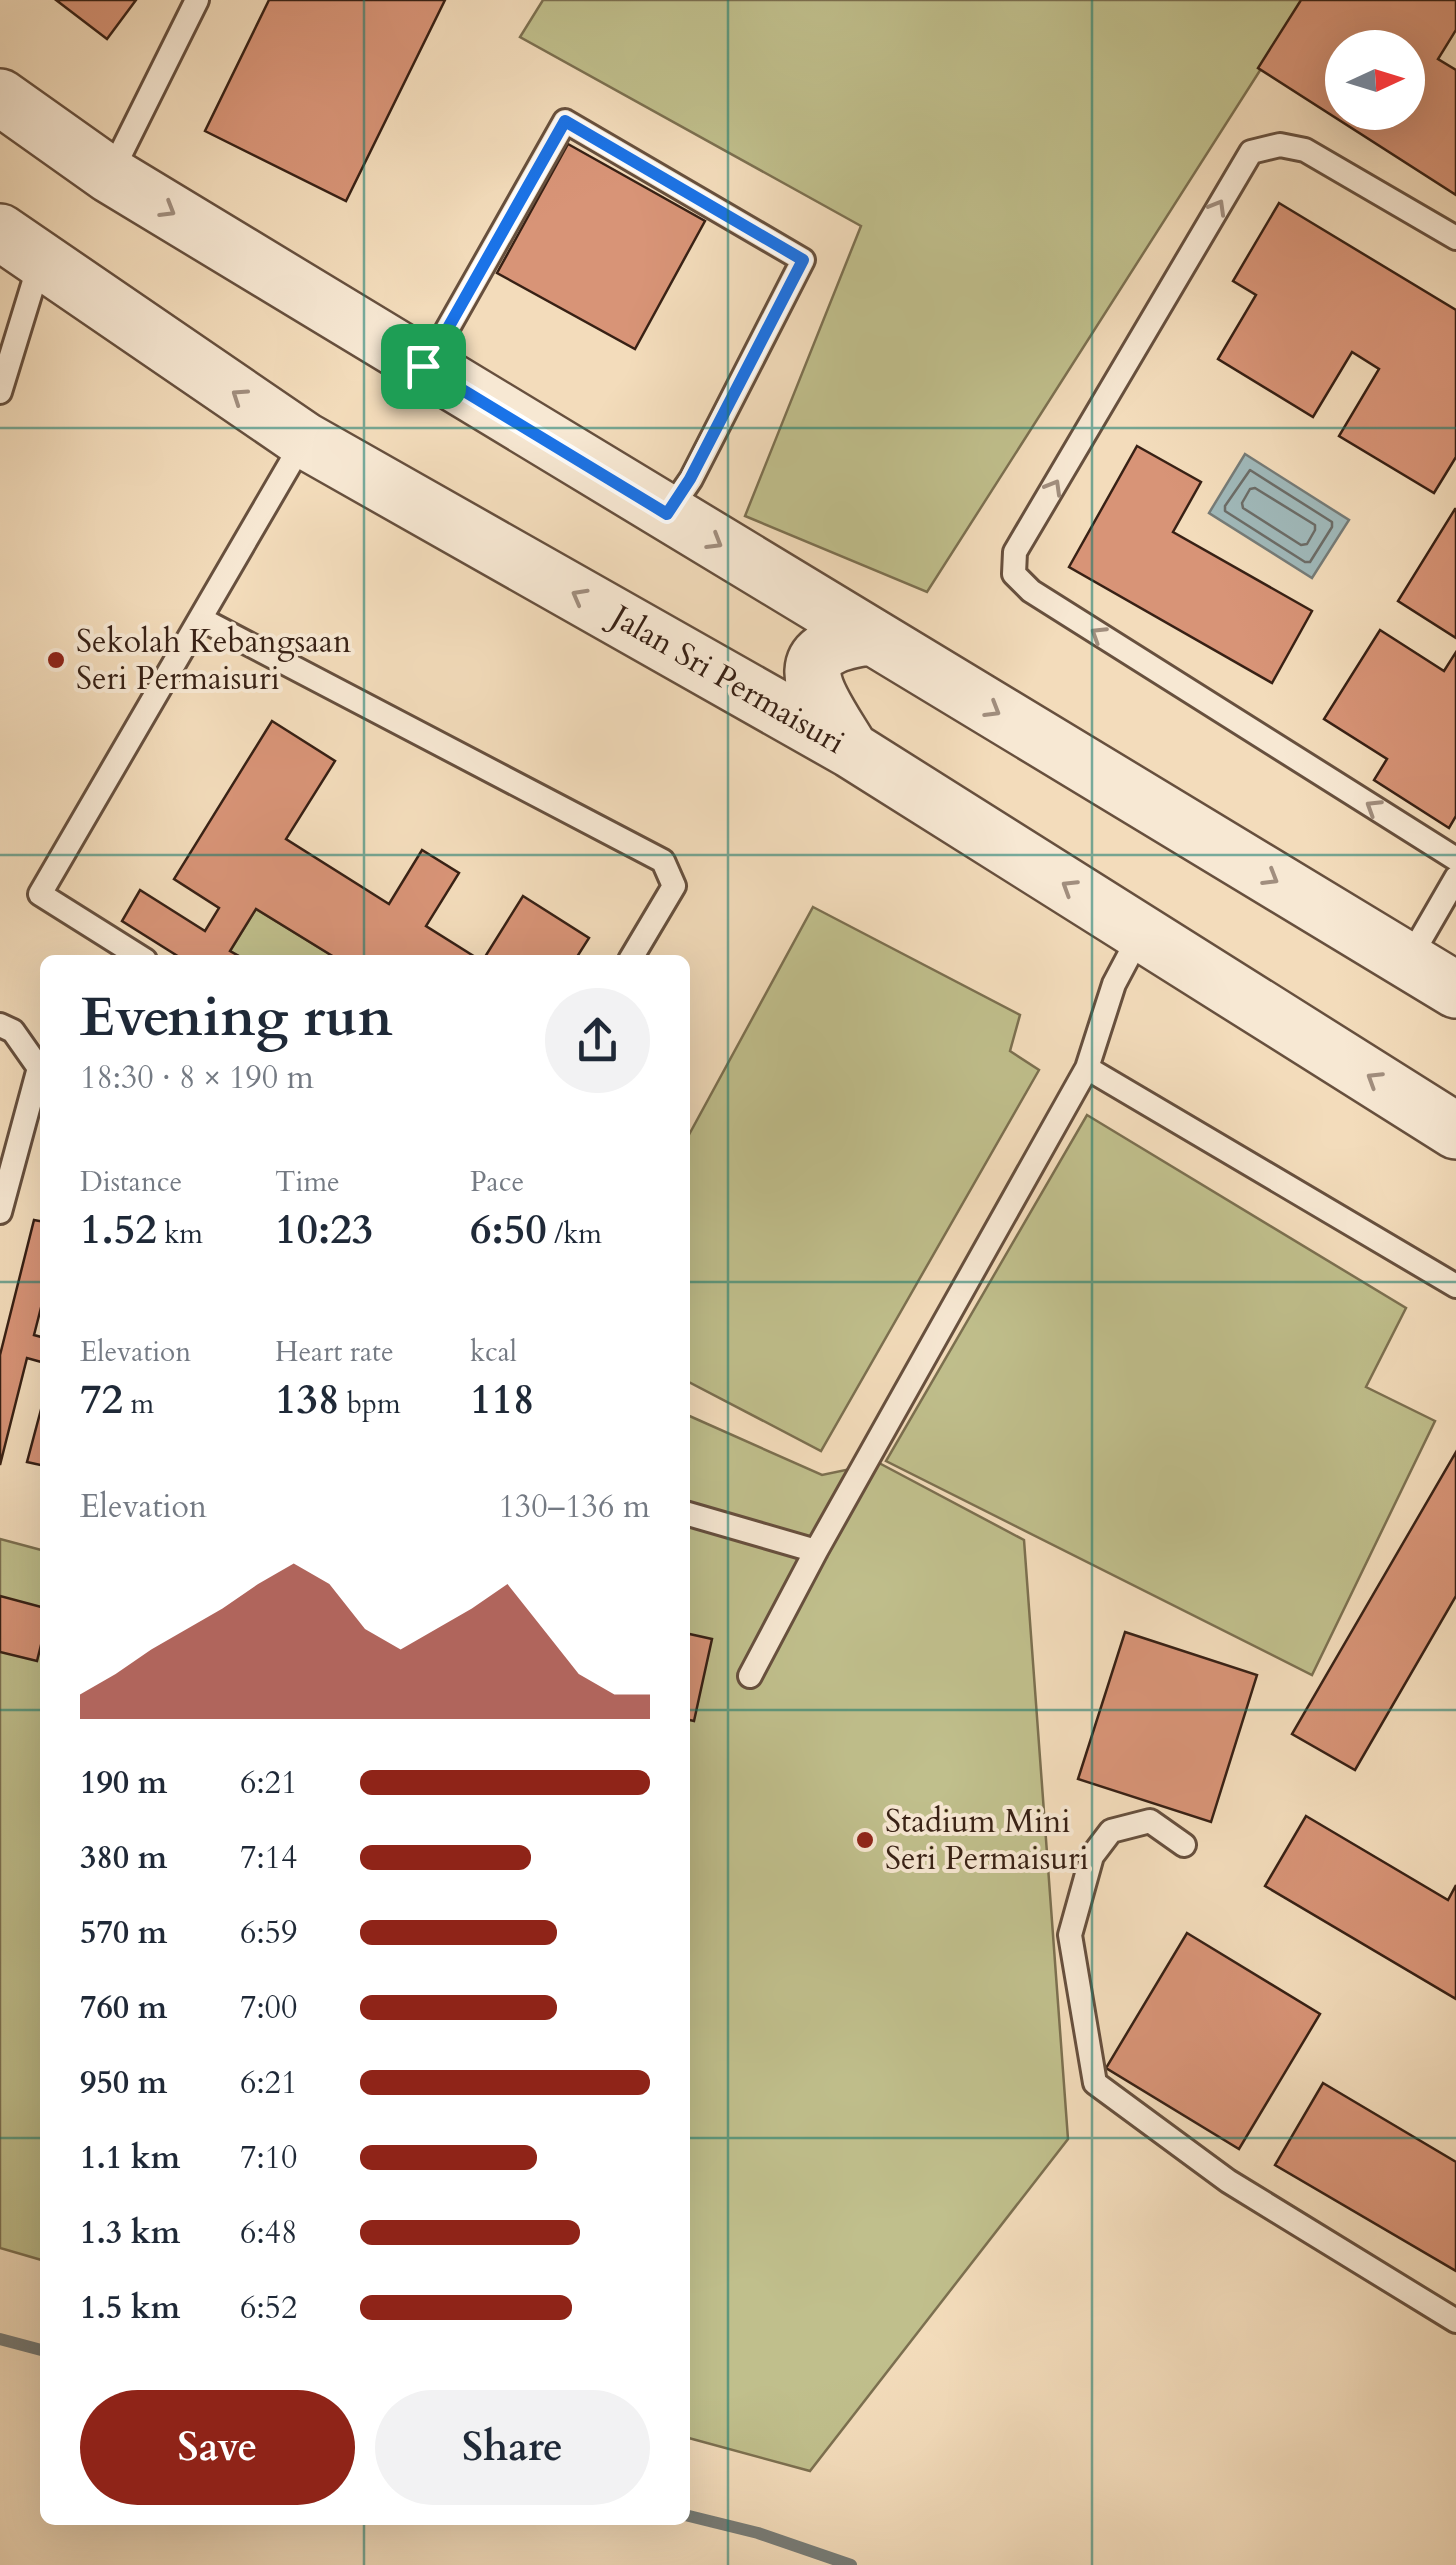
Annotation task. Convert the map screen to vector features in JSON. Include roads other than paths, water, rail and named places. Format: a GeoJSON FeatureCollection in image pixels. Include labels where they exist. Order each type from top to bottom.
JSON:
{"type":"FeatureCollection","features":[{"type":"Feature","properties":{"kind":"street"},"geometry":{"type":"LineString","coordinates":[[0,97],[110,175],[1456,990]]}},
{"type":"Feature","properties":{"kind":"street","name":"Jalan Sri Permaisuri"},"geometry":{"type":"LineString","coordinates":[[20,247],[304,440],[851,750],[1456,1131]]}},
{"type":"Feature","properties":{"kind":"street"},"geometry":{"type":"LineString","coordinates":[[851,750],[814,690],[812,671],[826,647],[871,637]]}},
{"type":"Feature","properties":{"kind":"lane"},"geometry":{"type":"LineString","coordinates":[[110,175],[197,0]]}},
{"type":"Feature","properties":{"kind":"lane"},"geometry":{"type":"LineString","coordinates":[[423,366],[565,121],[803,260],[690,479],[667,514]]}},
{"type":"Feature","properties":{"kind":"lane"},"geometry":{"type":"LineString","coordinates":[[1456,238],[1306,150],[1280,146],[1251,152],[1015,552],[1014,574],[1031,592],[1456,858]]}},
{"type":"Feature","properties":{"kind":"lane"},"geometry":{"type":"LineString","coordinates":[[0,392],[20,247]]}},
{"type":"Feature","properties":{"kind":"lane"},"geometry":{"type":"LineString","coordinates":[[136,955],[40,894],[304,440]]}},
{"type":"Feature","properties":{"kind":"lane"},"geometry":{"type":"LineString","coordinates":[[201,619],[662,861],[674,886],[633,955]]}},
{"type":"Feature","properties":{"kind":"lane"},"geometry":{"type":"LineString","coordinates":[[1408,962],[1456,878]]}},
{"type":"Feature","properties":{"kind":"lane"},"geometry":{"type":"LineString","coordinates":[[750,1676],[1087,1068],[1114,984],[1141,932]]}},
{"type":"Feature","properties":{"kind":"lane"},"geometry":{"type":"LineString","coordinates":[[0,1025],[13,1032],[39,1068],[0,1212]]}},
{"type":"Feature","properties":{"kind":"lane"},"geometry":{"type":"LineString","coordinates":[[1087,1068],[1456,1286]]}},
{"type":"Feature","properties":{"kind":"lane"},"geometry":{"type":"LineString","coordinates":[[690,1514],[816,1551]]}},
{"type":"Feature","properties":{"kind":"lane"},"geometry":{"type":"LineString","coordinates":[[1184,1845],[1150,1820],[1111,1831],[1092,1856],[1070,1935],[1095,2083],[1228,2181],[1456,2321]]}},
{"type":"Feature","properties":{"kind":"water"},"geometry":{"type":"Polygon","coordinates":[[[1245,454],[1349,520],[1312,578],[1209,513],[1245,454]]]}},
{"type":"Feature","properties":{"kind":"waterway"},"geometry":{"type":"LineString","coordinates":[[0,2339],[40,2350]]}},
{"type":"Feature","properties":{"kind":"waterway"},"geometry":{"type":"LineString","coordinates":[[690,2516],[758,2533],[851,2565]]}},
{"type":"Feature","properties":{"kind":"place","name":"Sekolah Kebangsaan Seri Permaisuri"},"geometry":{"type":"Point","coordinates":[56,660]}},
{"type":"Feature","properties":{"kind":"place","name":"Stadium Mini Seri Permaisuri"},"geometry":{"type":"Point","coordinates":[865,1840]}}]}
